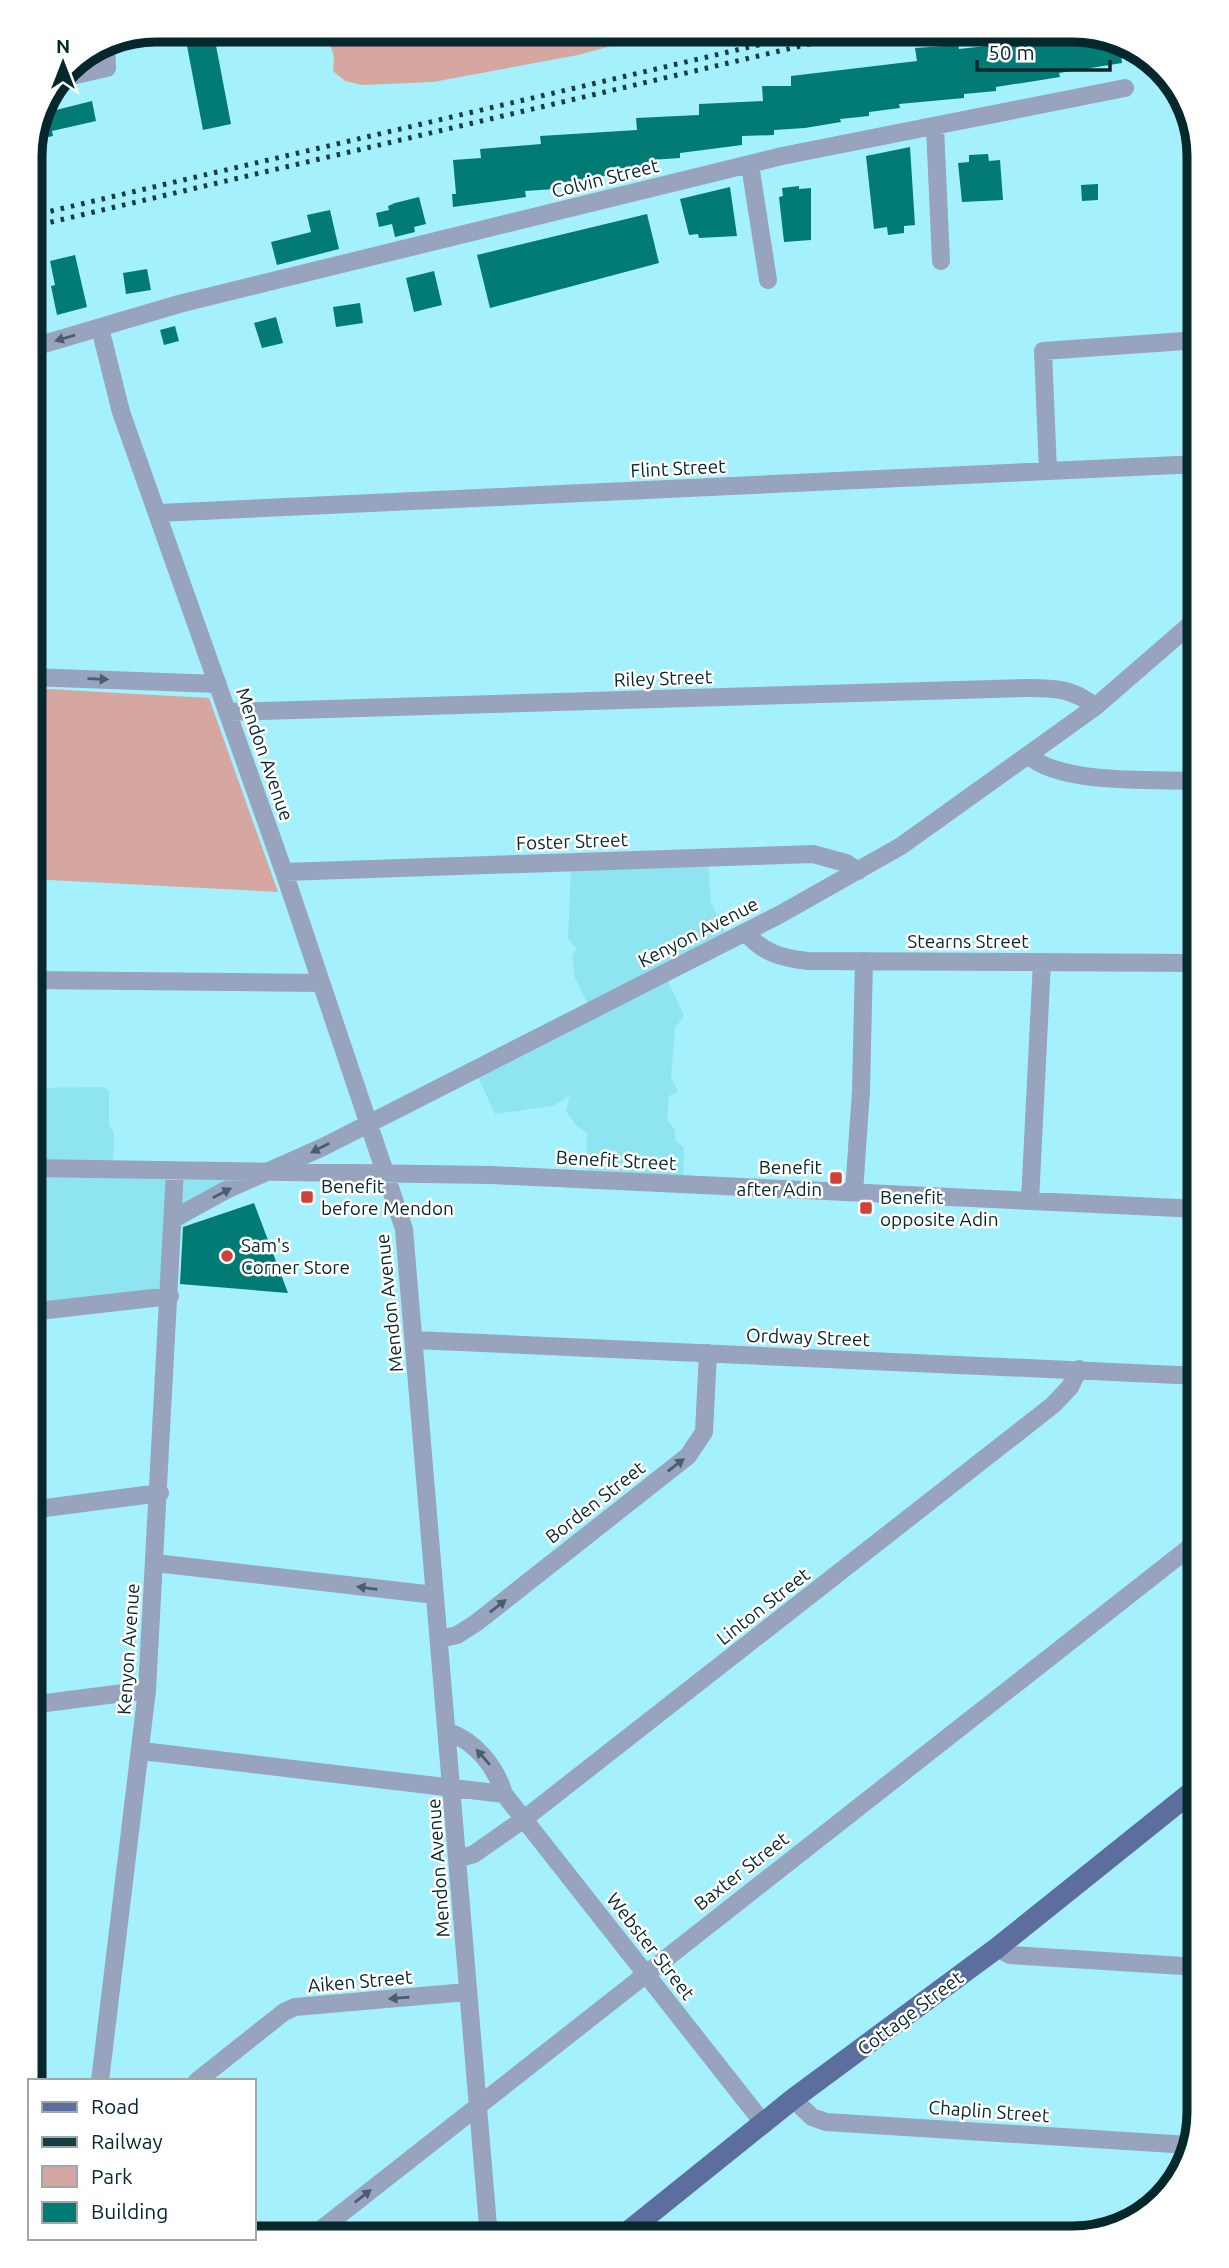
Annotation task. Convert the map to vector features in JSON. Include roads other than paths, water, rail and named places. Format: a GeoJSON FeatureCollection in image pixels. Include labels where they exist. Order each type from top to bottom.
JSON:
{"type":"FeatureCollection","features":[{"type":"Feature","properties":{"kind":"main road","name":"Cottage Street"},"geometry":{"type":"LineString","coordinates":[[635,2226],[793,2099],[997,1948],[1187,1796]]}},
{"type":"Feature","properties":{"kind":"street"},"geometry":{"type":"LineString","coordinates":[[98,70],[107,68],[106,54]]}},
{"type":"Feature","properties":{"kind":"street","name":"Colvin Street"},"geometry":{"type":"LineString","coordinates":[[42,345],[179,304],[750,164],[852,141],[1125,88]]}},
{"type":"Feature","properties":{"kind":"street"},"geometry":{"type":"LineString","coordinates":[[935,127],[941,261]]}},
{"type":"Feature","properties":{"kind":"street"},"geometry":{"type":"LineString","coordinates":[[750,164],[768,280]]}},
{"type":"Feature","properties":{"kind":"street","name":"Mendon Avenue"},"geometry":{"type":"LineString","coordinates":[[100,328],[121,412],[284,872],[404,1229],[449,1732],[467,1993],[488,2226]]}},
{"type":"Feature","properties":{"kind":"street"},"geometry":{"type":"LineString","coordinates":[[1048,471],[1043,351],[1187,341]]}},
{"type":"Feature","properties":{"kind":"street","name":"Flint Street"},"geometry":{"type":"LineString","coordinates":[[158,513],[1187,465]]}},
{"type":"Feature","properties":{"kind":"street","name":"Kenyon Avenue"},"geometry":{"type":"LineString","coordinates":[[175,1218],[226,1190],[271,1172],[745,932],[901,846],[1095,707],[1187,627]]}},
{"type":"Feature","properties":{"kind":"street"},"geometry":{"type":"LineString","coordinates":[[42,677],[218,684]]}},
{"type":"Feature","properties":{"kind":"street","name":"Riley Street"},"geometry":{"type":"LineString","coordinates":[[226,712],[1023,688],[1068,690],[1080,695],[1095,707]]}},
{"type":"Feature","properties":{"kind":"street"},"geometry":{"type":"LineString","coordinates":[[1029,756],[1040,765],[1063,774],[1187,780]]}},
{"type":"Feature","properties":{"kind":"street","name":"Foster Street"},"geometry":{"type":"LineString","coordinates":[[284,872],[813,855],[846,863],[858,871]]}},
{"type":"Feature","properties":{"kind":"street","name":"Stearns Street"},"geometry":{"type":"LineString","coordinates":[[745,932],[756,944],[777,956],[808,961],[1187,963]]}},
{"type":"Feature","properties":{"kind":"street"},"geometry":{"type":"LineString","coordinates":[[854,1192],[861,1091],[864,961]]}},
{"type":"Feature","properties":{"kind":"street"},"geometry":{"type":"LineString","coordinates":[[1030,1201],[1042,962]]}},
{"type":"Feature","properties":{"kind":"street"},"geometry":{"type":"LineString","coordinates":[[42,980],[321,983]]}},
{"type":"Feature","properties":{"kind":"street","name":"Benefit Street"},"geometry":{"type":"LineString","coordinates":[[42,1168],[386,1172],[1187,1208]]}},
{"type":"Feature","properties":{"kind":"street","name":"Kenyon Avenue"},"geometry":{"type":"LineString","coordinates":[[100,2079],[148,1690],[175,1218],[175,1170]]}},
{"type":"Feature","properties":{"kind":"street"},"geometry":{"type":"LineString","coordinates":[[42,1311],[170,1296]]}},
{"type":"Feature","properties":{"kind":"street","name":"Ordway Street"},"geometry":{"type":"LineString","coordinates":[[415,1340],[1187,1375]]}},
{"type":"Feature","properties":{"kind":"street","name":"Borden Street"},"geometry":{"type":"LineString","coordinates":[[439,1639],[457,1635],[476,1623],[688,1456],[704,1432],[708,1353]]}},
{"type":"Feature","properties":{"kind":"street","name":"Linton Street"},"geometry":{"type":"LineString","coordinates":[[458,1859],[474,1854],[524,1819],[1053,1405],[1070,1387],[1079,1369]]}},
{"type":"Feature","properties":{"kind":"street"},"geometry":{"type":"LineString","coordinates":[[42,1508],[160,1493]]}},
{"type":"Feature","properties":{"kind":"street","name":"Baxter Street"},"geometry":{"type":"LineString","coordinates":[[325,2226],[1187,1549]]}},
{"type":"Feature","properties":{"kind":"street"},"geometry":{"type":"LineString","coordinates":[[155,1563],[435,1595]]}},
{"type":"Feature","properties":{"kind":"street"},"geometry":{"type":"LineString","coordinates":[[42,1703],[148,1690]]}},
{"type":"Feature","properties":{"kind":"street","name":"Webster Street"},"geometry":{"type":"LineString","coordinates":[[449,1732],[465,1738],[485,1758],[500,1780],[505,1794],[524,1819],[764,2124]]}},
{"type":"Feature","properties":{"kind":"street"},"geometry":{"type":"LineString","coordinates":[[142,1751],[505,1794]]}},
{"type":"Feature","properties":{"kind":"street"},"geometry":{"type":"LineString","coordinates":[[997,1948],[1010,1955],[1187,1965]]}},
{"type":"Feature","properties":{"kind":"street","name":"Aiken Street"},"geometry":{"type":"LineString","coordinates":[[200,2079],[284,2012],[295,2007],[467,1993]]}},
{"type":"Feature","properties":{"kind":"street","name":"Chaplin Street"},"geometry":{"type":"LineString","coordinates":[[793,2099],[813,2117],[826,2122],[1182,2145]]}},
{"type":"Feature","properties":{"kind":"railway"},"geometry":{"type":"LineString","coordinates":[[42,213],[771,42]]}},
{"type":"Feature","properties":{"kind":"railway"},"geometry":{"type":"LineString","coordinates":[[42,224],[818,42]]}},
{"type":"Feature","properties":{"kind":"place","name":"Benefit after Adin"},"geometry":{"type":"Point","coordinates":[836,1178]}},
{"type":"Feature","properties":{"kind":"place","name":"Benefit before Mendon"},"geometry":{"type":"Point","coordinates":[307,1197]}},
{"type":"Feature","properties":{"kind":"place","name":"Benefit opposite Adin"},"geometry":{"type":"Point","coordinates":[866,1208]}},
{"type":"Feature","properties":{"kind":"place","name":"Sam's Corner Store"},"geometry":{"type":"Point","coordinates":[227,1256]}}]}
